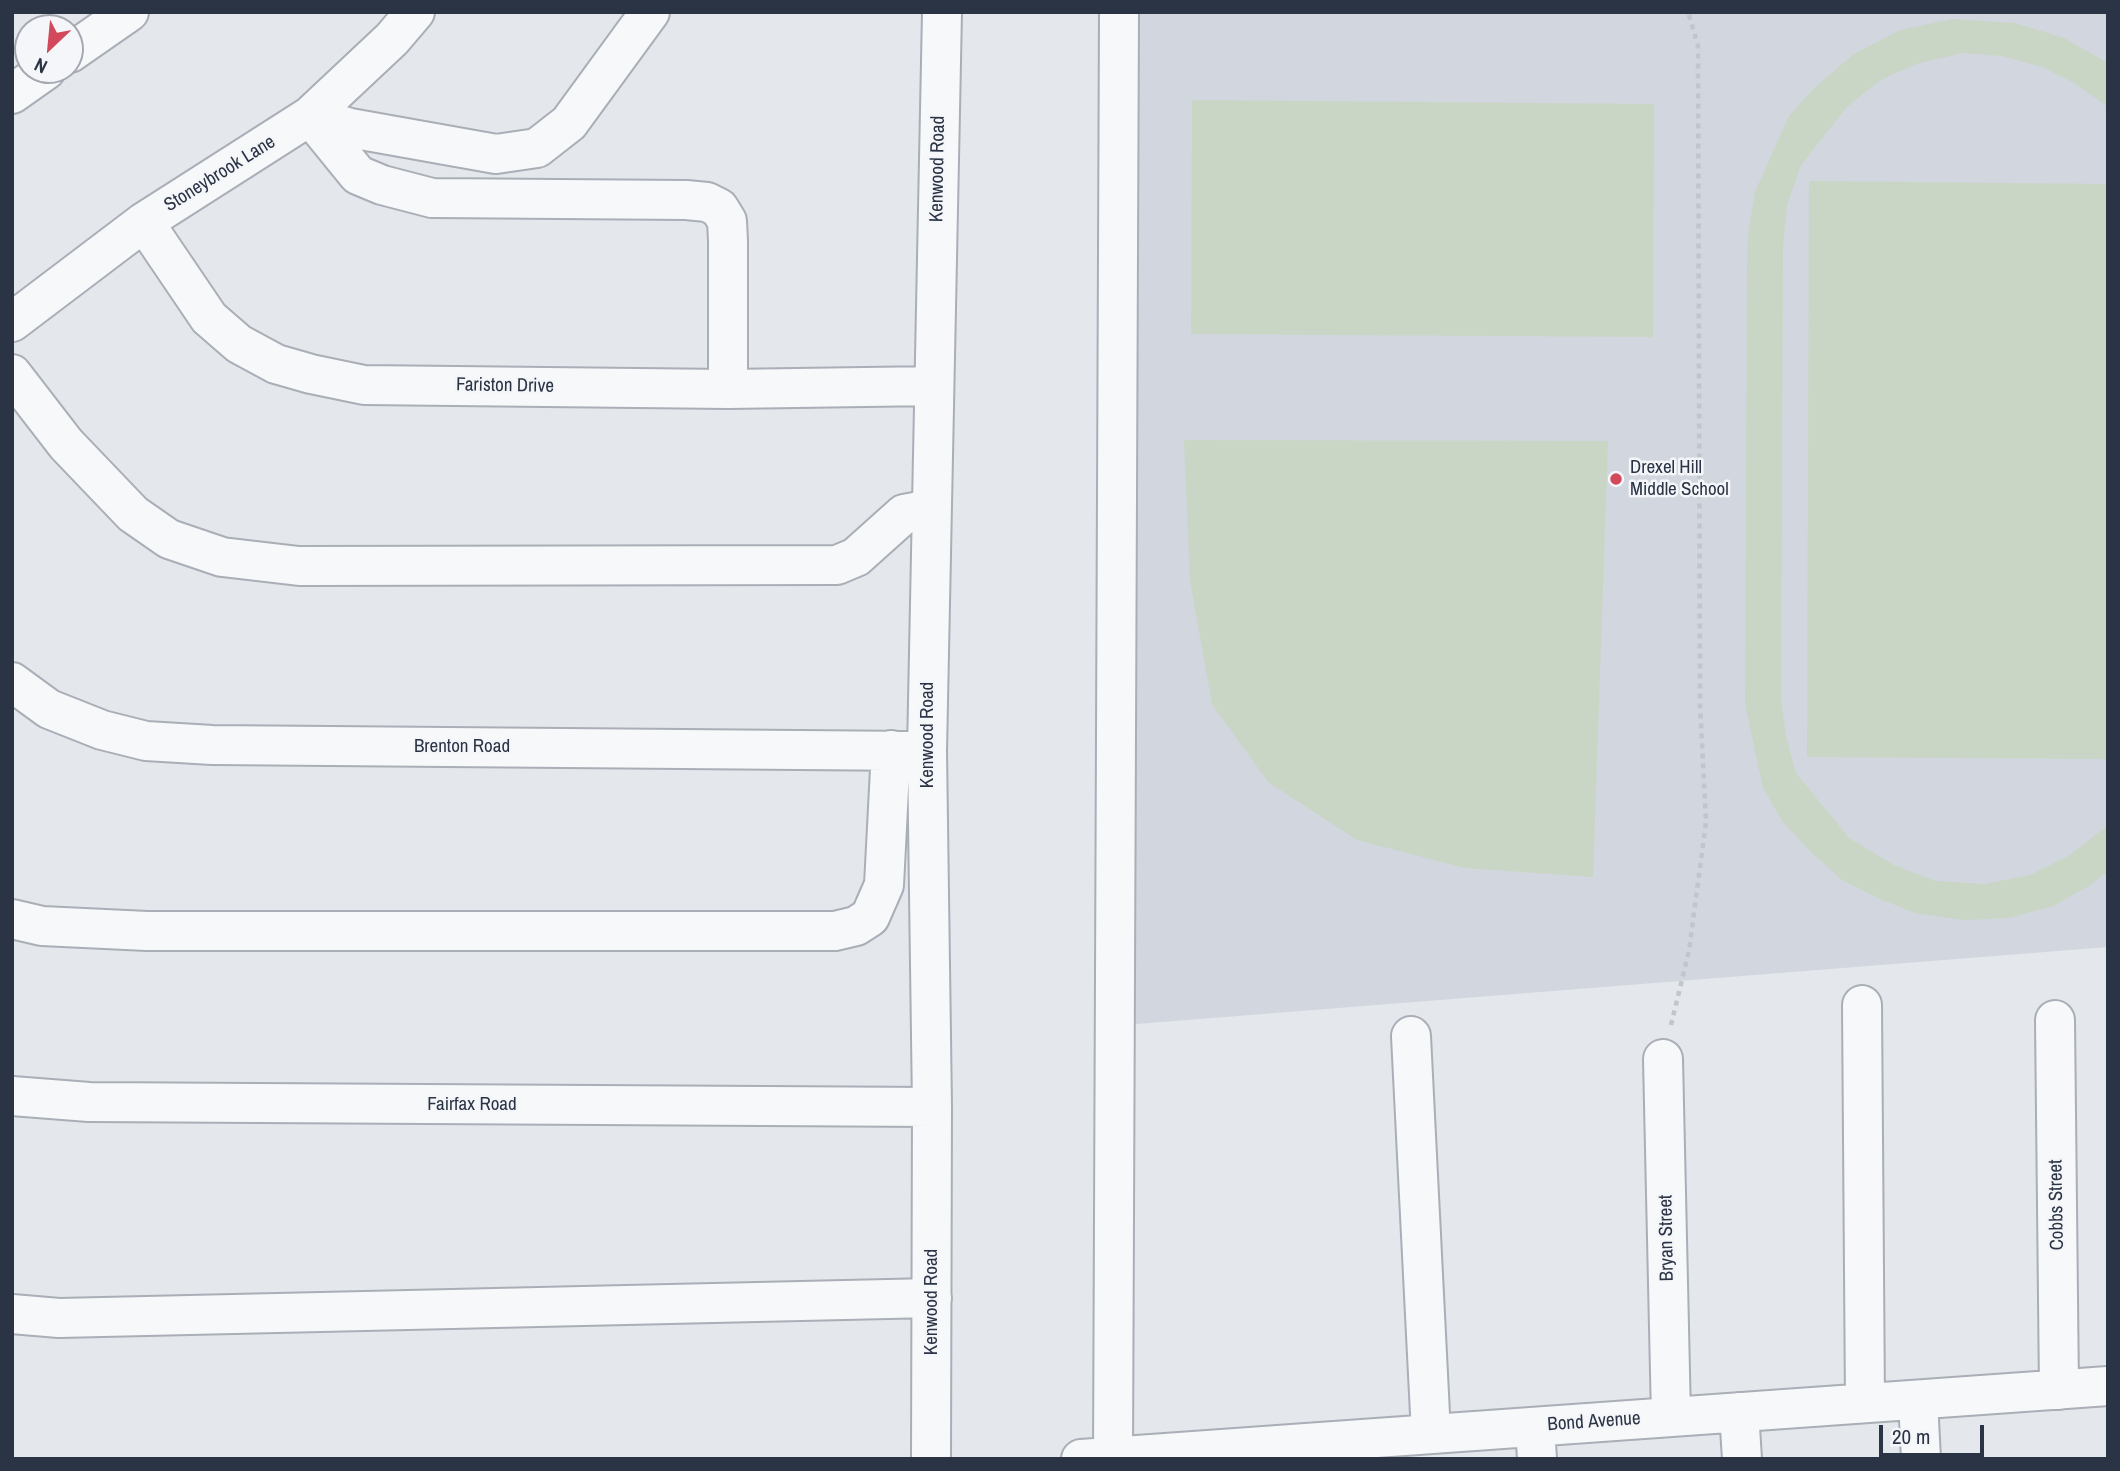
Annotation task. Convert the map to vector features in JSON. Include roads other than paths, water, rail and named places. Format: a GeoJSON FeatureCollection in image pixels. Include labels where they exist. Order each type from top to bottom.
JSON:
{"type":"FeatureCollection","features":[{"type":"Feature","properties":{"kind":"street"},"geometry":{"type":"LineString","coordinates":[[84,43],[129,12]]}},
{"type":"Feature","properties":{"kind":"street","name":"Stoneybrook Lane"},"geometry":{"type":"LineString","coordinates":[[12,322],[144,222],[310,116],[392,39],[415,12]]}},
{"type":"Feature","properties":{"kind":"street"},"geometry":{"type":"LineString","coordinates":[[310,116],[350,128],[496,154],[537,148],[569,123],[650,12]]}},
{"type":"Feature","properties":{"kind":"street","name":"Kenwood Road"},"geometry":{"type":"LineString","coordinates":[[932,1459],[932,1107],[909,751],[931,509],[942,12]]}},
{"type":"Feature","properties":{"kind":"street"},"geometry":{"type":"LineString","coordinates":[[1097,1458],[1119,12]]}},
{"type":"Feature","properties":{"kind":"street"},"geometry":{"type":"LineString","coordinates":[[310,116],[358,176],[382,186],[432,198],[686,200],[707,202],[719,208],[727,221],[728,241],[728,389]]}},
{"type":"Feature","properties":{"kind":"street","name":"Fariston Drive"},"geometry":{"type":"LineString","coordinates":[[144,222],[209,318],[239,344],[263,357],[312,374],[364,384],[728,389],[934,386]]}},
{"type":"Feature","properties":{"kind":"street"},"geometry":{"type":"LineString","coordinates":[[12,374],[66,444],[133,514],[169,539],[222,557],[299,566],[837,565],[856,557],[904,514],[931,509]]}},
{"type":"Feature","properties":{"kind":"street","name":"Brenton Road"},"geometry":{"type":"LineString","coordinates":[[12,682],[49,709],[102,730],[146,741],[212,745],[909,751]]}},
{"type":"Feature","properties":{"kind":"street"},"geometry":{"type":"LineString","coordinates":[[12,919],[42,926],[147,931],[835,931],[856,926],[870,917],[884,885],[909,751]]}},
{"type":"Feature","properties":{"kind":"street"},"geometry":{"type":"LineString","coordinates":[[1862,1005],[1865,1404]]}},
{"type":"Feature","properties":{"kind":"street","name":"Cobbs Street"},"geometry":{"type":"LineString","coordinates":[[2054,1020],[2059,1390]]}},
{"type":"Feature","properties":{"kind":"street"},"geometry":{"type":"LineString","coordinates":[[1411,1036],[1431,1434]]}},
{"type":"Feature","properties":{"kind":"street","name":"Bryan Street"},"geometry":{"type":"LineString","coordinates":[[1663,1059],[1671,1417]]}},
{"type":"Feature","properties":{"kind":"street","name":"Fairfax Road"},"geometry":{"type":"LineString","coordinates":[[12,1096],[102,1102],[932,1107]]}},
{"type":"Feature","properties":{"kind":"street"},"geometry":{"type":"LineString","coordinates":[[12,1314],[73,1318],[932,1298]]}},
{"type":"Feature","properties":{"kind":"street","name":"Bond Avenue"},"geometry":{"type":"LineString","coordinates":[[1097,1458],[1344,1449],[1431,1434],[1536,1443],[1671,1417],[2059,1390],[2107,1395]]}},
{"type":"Feature","properties":{"kind":"street"},"geometry":{"type":"LineString","coordinates":[[1917,1400],[1921,1459]]}},
{"type":"Feature","properties":{"kind":"street"},"geometry":{"type":"LineString","coordinates":[[1739,1412],[1742,1459]]}},
{"type":"Feature","properties":{"kind":"place","name":"Drexel Hill Middle School"},"geometry":{"type":"Point","coordinates":[1616,479]}}]}
